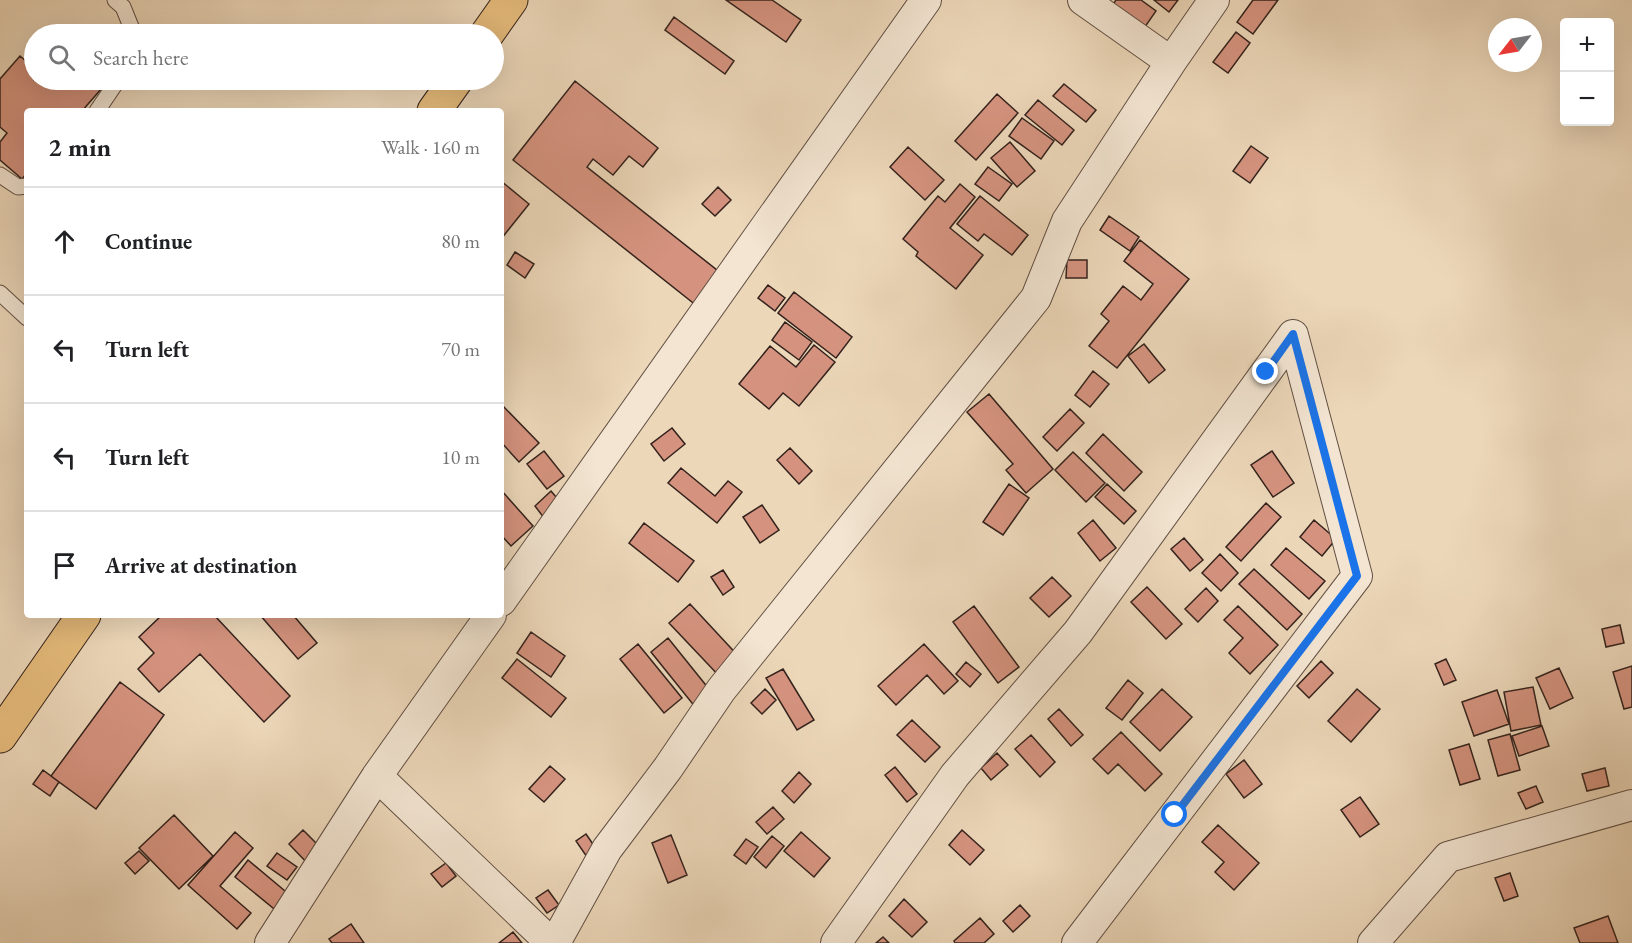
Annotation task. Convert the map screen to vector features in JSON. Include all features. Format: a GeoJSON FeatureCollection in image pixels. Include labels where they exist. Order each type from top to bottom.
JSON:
{"type":"FeatureCollection","features":[{"type":"Feature","properties":{"kind":"main road"},"geometry":{"type":"LineString","coordinates":[[494,24],[511,0]]}},
{"type":"Feature","properties":{"kind":"main road"},"geometry":{"type":"LineString","coordinates":[[436,108],[449,90]]}},
{"type":"Feature","properties":{"kind":"main road"},"geometry":{"type":"LineString","coordinates":[[0,736],[82,618]]}},
{"type":"Feature","properties":{"kind":"street"},"geometry":{"type":"LineString","coordinates":[[504,597],[926,0]]}},
{"type":"Feature","properties":{"kind":"street"},"geometry":{"type":"LineString","coordinates":[[1083,0],[1171,62]]}},
{"type":"Feature","properties":{"kind":"street"},"geometry":{"type":"LineString","coordinates":[[377,776],[553,943],[607,849],[668,768],[722,690],[1036,298],[1067,221],[1214,0]]}},
{"type":"Feature","properties":{"kind":"street"},"geometry":{"type":"LineString","coordinates":[[836,943],[956,775],[1077,632],[1293,334],[1357,576],[1077,943]]}},
{"type":"Feature","properties":{"kind":"street"},"geometry":{"type":"LineString","coordinates":[[270,943],[377,776],[489,618]]}},
{"type":"Feature","properties":{"kind":"street"},"geometry":{"type":"LineString","coordinates":[[1373,943],[1448,857],[1632,805]]}},
{"type":"Feature","properties":{"kind":"lane"},"geometry":{"type":"LineString","coordinates":[[115,0],[123,7],[130,24]]}},
{"type":"Feature","properties":{"kind":"lane"},"geometry":{"type":"LineString","coordinates":[[99,108],[111,90]]}},
{"type":"Feature","properties":{"kind":"lane"},"geometry":{"type":"LineString","coordinates":[[0,175],[18,187],[24,186]]}},
{"type":"Feature","properties":{"kind":"lane"},"geometry":{"type":"LineString","coordinates":[[0,293],[24,315]]}},
{"type":"Feature","properties":{"kind":"building"},"geometry":{"type":"Polygon","coordinates":[[[726,0],[772,0],[801,20],[786,42],[726,0]]]}},
{"type":"Feature","properties":{"kind":"building"},"geometry":{"type":"Polygon","coordinates":[[[1116,0],[1141,0],[1156,11],[1140,34],[1108,11],[1116,0]]]}},
{"type":"Feature","properties":{"kind":"building"},"geometry":{"type":"Polygon","coordinates":[[[1154,0],[1178,0],[1169,12],[1154,0]]]}},
{"type":"Feature","properties":{"kind":"building"},"geometry":{"type":"Polygon","coordinates":[[[1253,0],[1278,0],[1253,34],[1237,22],[1253,0]]]}},
{"type":"Feature","properties":{"kind":"building"},"geometry":{"type":"Polygon","coordinates":[[[674,17],[734,61],[725,74],[665,30],[674,17]]]}},
{"type":"Feature","properties":{"kind":"building"},"geometry":{"type":"Polygon","coordinates":[[[1236,32],[1250,43],[1228,73],[1213,62],[1236,32]]]}},
{"type":"Feature","properties":{"kind":"building"},"geometry":{"type":"Polygon","coordinates":[[[20,56],[24,59],[24,90],[100,90],[85,108],[24,108],[24,177],[22,179],[0,160],[0,142],[7,133],[0,127],[0,79],[20,56]]]}},
{"type":"Feature","properties":{"kind":"building"},"geometry":{"type":"Polygon","coordinates":[[[575,81],[658,148],[643,167],[629,156],[613,175],[593,159],[587,167],[727,278],[702,310],[513,160],[575,81]]]}},
{"type":"Feature","properties":{"kind":"building"},"geometry":{"type":"Polygon","coordinates":[[[1064,84],[1096,110],[1086,122],[1053,96],[1064,84]]]}},
{"type":"Feature","properties":{"kind":"building"},"geometry":{"type":"Polygon","coordinates":[[[997,94],[1018,113],[976,160],[955,141],[997,94]]]}},
{"type":"Feature","properties":{"kind":"building"},"geometry":{"type":"Polygon","coordinates":[[[1038,100],[1074,130],[1062,145],[1025,115],[1038,100]]]}},
{"type":"Feature","properties":{"kind":"building"},"geometry":{"type":"Polygon","coordinates":[[[1022,118],[1054,141],[1041,159],[1009,136],[1022,118]]]}},
{"type":"Feature","properties":{"kind":"building"},"geometry":{"type":"Polygon","coordinates":[[[1010,142],[1035,171],[1017,187],[991,158],[1010,142]]]}},
{"type":"Feature","properties":{"kind":"building"},"geometry":{"type":"Polygon","coordinates":[[[1251,146],[1268,158],[1250,183],[1233,171],[1251,146]]]}},
{"type":"Feature","properties":{"kind":"building"},"geometry":{"type":"Polygon","coordinates":[[[908,147],[944,180],[925,200],[890,167],[908,147]]]}},
{"type":"Feature","properties":{"kind":"building"},"geometry":{"type":"Polygon","coordinates":[[[988,167],[1012,184],[999,201],[975,184],[988,167]]]}},
{"type":"Feature","properties":{"kind":"building"},"geometry":{"type":"Polygon","coordinates":[[[504,183],[529,204],[504,235],[504,183]]]}},
{"type":"Feature","properties":{"kind":"building"},"geometry":{"type":"Polygon","coordinates":[[[960,184],[975,197],[950,228],[983,255],[956,289],[916,256],[918,252],[903,239],[938,196],[945,202],[960,184]]]}},
{"type":"Feature","properties":{"kind":"building"},"geometry":{"type":"Polygon","coordinates":[[[718,187],[731,200],[715,216],[702,204],[718,187]]]}},
{"type":"Feature","properties":{"kind":"building"},"geometry":{"type":"Polygon","coordinates":[[[980,196],[1028,235],[1012,255],[984,234],[978,241],[957,224],[980,196]]]}},
{"type":"Feature","properties":{"kind":"building"},"geometry":{"type":"Polygon","coordinates":[[[1109,216],[1139,237],[1130,251],[1100,230],[1109,216]]]}},
{"type":"Feature","properties":{"kind":"building"},"geometry":{"type":"Polygon","coordinates":[[[1140,240],[1189,279],[1117,368],[1089,346],[1109,321],[1101,314],[1123,286],[1141,300],[1153,284],[1124,261],[1140,240]]]}},
{"type":"Feature","properties":{"kind":"building"},"geometry":{"type":"Polygon","coordinates":[[[515,252],[534,264],[525,278],[507,265],[515,252]]]}},
{"type":"Feature","properties":{"kind":"building"},"geometry":{"type":"Polygon","coordinates":[[[1067,260],[1087,260],[1087,278],[1066,278],[1067,260]]]}},
{"type":"Feature","properties":{"kind":"building"},"geometry":{"type":"Polygon","coordinates":[[[768,285],[785,298],[775,311],[758,298],[768,285]]]}},
{"type":"Feature","properties":{"kind":"building"},"geometry":{"type":"Polygon","coordinates":[[[794,292],[852,337],[836,358],[778,313],[794,292]]]}},
{"type":"Feature","properties":{"kind":"building"},"geometry":{"type":"Polygon","coordinates":[[[785,322],[812,342],[799,360],[772,340],[785,322]]]}},
{"type":"Feature","properties":{"kind":"building"},"geometry":{"type":"Polygon","coordinates":[[[1144,344],[1165,370],[1149,383],[1128,356],[1144,344]]]}},
{"type":"Feature","properties":{"kind":"building"},"geometry":{"type":"Polygon","coordinates":[[[814,345],[835,362],[799,406],[783,393],[769,409],[739,384],[770,346],[796,367],[814,345]]]}},
{"type":"Feature","properties":{"kind":"building"},"geometry":{"type":"Polygon","coordinates":[[[1093,371],[1109,384],[1090,407],[1075,395],[1093,371]]]}},
{"type":"Feature","properties":{"kind":"building"},"geometry":{"type":"Polygon","coordinates":[[[989,394],[1053,469],[1026,493],[1006,470],[1013,464],[967,412],[989,394]]]}},
{"type":"Feature","properties":{"kind":"building"},"geometry":{"type":"Polygon","coordinates":[[[504,407],[539,443],[519,462],[504,445],[504,407]]]}},
{"type":"Feature","properties":{"kind":"building"},"geometry":{"type":"Polygon","coordinates":[[[1070,409],[1084,423],[1057,451],[1043,437],[1070,409]]]}},
{"type":"Feature","properties":{"kind":"building"},"geometry":{"type":"Polygon","coordinates":[[[672,428],[685,444],[664,461],[651,444],[672,428]]]}},
{"type":"Feature","properties":{"kind":"building"},"geometry":{"type":"Polygon","coordinates":[[[1103,434],[1142,472],[1124,491],[1086,453],[1103,434]]]}},
{"type":"Feature","properties":{"kind":"building"},"geometry":{"type":"Polygon","coordinates":[[[790,448],[812,471],[799,484],[777,460],[790,448]]]}},
{"type":"Feature","properties":{"kind":"building"},"geometry":{"type":"Polygon","coordinates":[[[544,451],[564,476],[547,489],[527,464],[544,451]]]}},
{"type":"Feature","properties":{"kind":"building"},"geometry":{"type":"Polygon","coordinates":[[[1272,451],[1294,483],[1273,497],[1251,465],[1272,451]]]}},
{"type":"Feature","properties":{"kind":"building"},"geometry":{"type":"Polygon","coordinates":[[[1073,452],[1105,483],[1086,502],[1055,470],[1073,452]]]}},
{"type":"Feature","properties":{"kind":"building"},"geometry":{"type":"Polygon","coordinates":[[[681,468],[715,496],[728,481],[742,492],[717,523],[668,483],[681,468]]]}},
{"type":"Feature","properties":{"kind":"building"},"geometry":{"type":"Polygon","coordinates":[[[1009,484],[1029,498],[1003,535],[983,522],[1009,484]]]}},
{"type":"Feature","properties":{"kind":"building"},"geometry":{"type":"Polygon","coordinates":[[[1107,484],[1136,511],[1124,524],[1095,497],[1107,484]]]}},
{"type":"Feature","properties":{"kind":"building"},"geometry":{"type":"Polygon","coordinates":[[[551,491],[561,503],[544,518],[535,506],[551,491]]]}},
{"type":"Feature","properties":{"kind":"building"},"geometry":{"type":"Polygon","coordinates":[[[504,493],[533,526],[511,546],[504,538],[504,493]]]}},
{"type":"Feature","properties":{"kind":"building"},"geometry":{"type":"Polygon","coordinates":[[[1266,503],[1281,517],[1241,561],[1226,547],[1266,503]]]}},
{"type":"Feature","properties":{"kind":"building"},"geometry":{"type":"Polygon","coordinates":[[[762,505],[779,530],[760,543],[743,517],[762,505]]]}},
{"type":"Feature","properties":{"kind":"building"},"geometry":{"type":"Polygon","coordinates":[[[1093,520],[1116,548],[1100,561],[1078,533],[1093,520]]]}},
{"type":"Feature","properties":{"kind":"building"},"geometry":{"type":"Polygon","coordinates":[[[1314,520],[1336,539],[1322,556],[1300,537],[1314,520]]]}},
{"type":"Feature","properties":{"kind":"building"},"geometry":{"type":"Polygon","coordinates":[[[644,523],[694,561],[678,582],[629,543],[644,523]]]}},
{"type":"Feature","properties":{"kind":"building"},"geometry":{"type":"Polygon","coordinates":[[[1184,538],[1203,560],[1190,571],[1171,549],[1184,538]]]}},
{"type":"Feature","properties":{"kind":"building"},"geometry":{"type":"Polygon","coordinates":[[[1286,548],[1325,581],[1309,599],[1271,565],[1286,548]]]}},
{"type":"Feature","properties":{"kind":"building"},"geometry":{"type":"Polygon","coordinates":[[[1220,554],[1238,573],[1221,591],[1202,573],[1220,554]]]}},
{"type":"Feature","properties":{"kind":"building"},"geometry":{"type":"Polygon","coordinates":[[[1254,569],[1302,614],[1287,630],[1239,584],[1254,569]]]}},
{"type":"Feature","properties":{"kind":"building"},"geometry":{"type":"Polygon","coordinates":[[[723,570],[734,587],[723,595],[711,577],[723,570]]]}},
{"type":"Feature","properties":{"kind":"building"},"geometry":{"type":"Polygon","coordinates":[[[1052,577],[1071,596],[1049,617],[1030,598],[1052,577]]]}},
{"type":"Feature","properties":{"kind":"building"},"geometry":{"type":"Polygon","coordinates":[[[1147,587],[1182,624],[1166,639],[1131,602],[1147,587]]]}},
{"type":"Feature","properties":{"kind":"building"},"geometry":{"type":"Polygon","coordinates":[[[1206,588],[1218,601],[1198,622],[1185,609],[1206,588]]]}},
{"type":"Feature","properties":{"kind":"building"},"geometry":{"type":"Polygon","coordinates":[[[690,604],[742,660],[722,679],[669,623],[690,604]]]}},
{"type":"Feature","properties":{"kind":"building"},"geometry":{"type":"Polygon","coordinates":[[[974,606],[1019,667],[998,683],[953,622],[974,606]]]}},
{"type":"Feature","properties":{"kind":"building"},"geometry":{"type":"Polygon","coordinates":[[[1238,606],[1278,645],[1250,674],[1229,653],[1243,638],[1224,620],[1238,606]]]}},
{"type":"Feature","properties":{"kind":"building"},"geometry":{"type":"Polygon","coordinates":[[[159,618],[217,618],[290,696],[264,722],[200,654],[159,692],[138,669],[154,653],[139,637],[159,618]]]}},
{"type":"Feature","properties":{"kind":"building"},"geometry":{"type":"Polygon","coordinates":[[[263,618],[296,618],[317,643],[298,659],[263,618]]]}},
{"type":"Feature","properties":{"kind":"building"},"geometry":{"type":"Polygon","coordinates":[[[1620,625],[1624,643],[1606,647],[1602,629],[1620,625]]]}},
{"type":"Feature","properties":{"kind":"building"},"geometry":{"type":"Polygon","coordinates":[[[531,632],[565,656],[551,677],[517,653],[531,632]]]}},
{"type":"Feature","properties":{"kind":"building"},"geometry":{"type":"Polygon","coordinates":[[[668,638],[713,694],[696,708],[651,652],[668,638]]]}},
{"type":"Feature","properties":{"kind":"building"},"geometry":{"type":"Polygon","coordinates":[[[638,644],[682,698],[664,713],[620,659],[638,644]]]}},
{"type":"Feature","properties":{"kind":"building"},"geometry":{"type":"Polygon","coordinates":[[[924,644],[958,681],[944,694],[927,675],[896,705],[878,686],[924,644]]]}},
{"type":"Feature","properties":{"kind":"building"},"geometry":{"type":"Polygon","coordinates":[[[517,659],[566,698],[551,717],[502,678],[517,659]]]}},
{"type":"Feature","properties":{"kind":"building"},"geometry":{"type":"Polygon","coordinates":[[[1446,659],[1456,680],[1444,685],[1435,664],[1446,659]]]}},
{"type":"Feature","properties":{"kind":"building"},"geometry":{"type":"Polygon","coordinates":[[[1321,661],[1333,673],[1309,698],[1297,686],[1321,661]]]}},
{"type":"Feature","properties":{"kind":"building"},"geometry":{"type":"Polygon","coordinates":[[[966,662],[981,674],[970,687],[956,674],[966,662]]]}},
{"type":"Feature","properties":{"kind":"building"},"geometry":{"type":"Polygon","coordinates":[[[1632,666],[1632,707],[1624,709],[1613,672],[1632,666]]]}},
{"type":"Feature","properties":{"kind":"building"},"geometry":{"type":"Polygon","coordinates":[[[1559,668],[1573,698],[1550,709],[1536,678],[1559,668]]]}},
{"type":"Feature","properties":{"kind":"building"},"geometry":{"type":"Polygon","coordinates":[[[783,669],[814,720],[797,730],[766,678],[783,669]]]}},
{"type":"Feature","properties":{"kind":"building"},"geometry":{"type":"Polygon","coordinates":[[[1128,680],[1143,693],[1122,720],[1106,708],[1128,680]]]}},
{"type":"Feature","properties":{"kind":"building"},"geometry":{"type":"Polygon","coordinates":[[[120,682],[164,715],[96,809],[51,776],[120,682]]]}},
{"type":"Feature","properties":{"kind":"building"},"geometry":{"type":"Polygon","coordinates":[[[1533,687],[1541,725],[1511,731],[1504,692],[1533,687]]]}},
{"type":"Feature","properties":{"kind":"building"},"geometry":{"type":"Polygon","coordinates":[[[765,689],[776,700],[762,714],[751,703],[765,689]]]}},
{"type":"Feature","properties":{"kind":"building"},"geometry":{"type":"Polygon","coordinates":[[[1162,689],[1192,717],[1160,751],[1130,722],[1162,689]]]}},
{"type":"Feature","properties":{"kind":"building"},"geometry":{"type":"Polygon","coordinates":[[[1357,689],[1380,709],[1351,742],[1328,721],[1357,689]]]}},
{"type":"Feature","properties":{"kind":"building"},"geometry":{"type":"Polygon","coordinates":[[[1497,690],[1509,724],[1474,736],[1462,702],[1497,690]]]}},
{"type":"Feature","properties":{"kind":"building"},"geometry":{"type":"Polygon","coordinates":[[[1059,709],[1083,735],[1071,746],[1048,719],[1059,709]]]}},
{"type":"Feature","properties":{"kind":"building"},"geometry":{"type":"Polygon","coordinates":[[[912,720],[940,747],[925,762],[897,735],[912,720]]]}},
{"type":"Feature","properties":{"kind":"building"},"geometry":{"type":"Polygon","coordinates":[[[1542,726],[1549,746],[1519,756],[1512,736],[1542,726]]]}},
{"type":"Feature","properties":{"kind":"building"},"geometry":{"type":"Polygon","coordinates":[[[1121,732],[1162,774],[1145,791],[1118,764],[1108,774],[1093,759],[1121,732]]]}},
{"type":"Feature","properties":{"kind":"building"},"geometry":{"type":"Polygon","coordinates":[[[1510,734],[1520,770],[1498,776],[1488,740],[1510,734]]]}},
{"type":"Feature","properties":{"kind":"building"},"geometry":{"type":"Polygon","coordinates":[[[1031,735],[1055,762],[1040,777],[1015,749],[1031,735]]]}},
{"type":"Feature","properties":{"kind":"building"},"geometry":{"type":"Polygon","coordinates":[[[1469,744],[1480,779],[1460,785],[1449,750],[1469,744]]]}},
{"type":"Feature","properties":{"kind":"building"},"geometry":{"type":"Polygon","coordinates":[[[997,753],[1008,765],[991,780],[981,768],[997,753]]]}},
{"type":"Feature","properties":{"kind":"building"},"geometry":{"type":"Polygon","coordinates":[[[1244,760],[1262,784],[1244,798],[1226,774],[1244,760]]]}},
{"type":"Feature","properties":{"kind":"building"},"geometry":{"type":"Polygon","coordinates":[[[550,766],[565,779],[544,802],[529,789],[550,766]]]}},
{"type":"Feature","properties":{"kind":"building"},"geometry":{"type":"Polygon","coordinates":[[[895,767],[917,794],[907,802],[885,775],[895,767]]]}},
{"type":"Feature","properties":{"kind":"building"},"geometry":{"type":"Polygon","coordinates":[[[1605,768],[1609,786],[1587,791],[1582,774],[1605,768]]]}},
{"type":"Feature","properties":{"kind":"building"},"geometry":{"type":"Polygon","coordinates":[[[43,770],[59,782],[50,796],[33,784],[43,770]]]}},
{"type":"Feature","properties":{"kind":"building"},"geometry":{"type":"Polygon","coordinates":[[[799,772],[811,784],[794,803],[782,791],[799,772]]]}},
{"type":"Feature","properties":{"kind":"building"},"geometry":{"type":"Polygon","coordinates":[[[1536,786],[1543,802],[1526,809],[1518,793],[1536,786]]]}},
{"type":"Feature","properties":{"kind":"building"},"geometry":{"type":"Polygon","coordinates":[[[1360,797],[1379,824],[1360,837],[1341,810],[1360,797]]]}},
{"type":"Feature","properties":{"kind":"building"},"geometry":{"type":"Polygon","coordinates":[[[773,807],[784,819],[767,834],[756,822],[773,807]]]}},
{"type":"Feature","properties":{"kind":"building"},"geometry":{"type":"Polygon","coordinates":[[[174,815],[213,856],[179,889],[139,848],[174,815]]]}},
{"type":"Feature","properties":{"kind":"building"},"geometry":{"type":"Polygon","coordinates":[[[1218,825],[1259,863],[1234,890],[1215,872],[1224,862],[1202,842],[1218,825]]]}},
{"type":"Feature","properties":{"kind":"building"},"geometry":{"type":"Polygon","coordinates":[[[303,830],[326,853],[311,867],[289,844],[303,830]]]}},
{"type":"Feature","properties":{"kind":"building"},"geometry":{"type":"Polygon","coordinates":[[[962,830],[984,850],[970,865],[949,845],[962,830]]]}},
{"type":"Feature","properties":{"kind":"building"},"geometry":{"type":"Polygon","coordinates":[[[235,832],[253,848],[220,886],[251,913],[237,929],[188,885],[235,832]]]}},
{"type":"Feature","properties":{"kind":"building"},"geometry":{"type":"Polygon","coordinates":[[[801,832],[830,858],[814,877],[784,851],[801,832]]]}},
{"type":"Feature","properties":{"kind":"building"},"geometry":{"type":"Polygon","coordinates":[[[586,834],[597,850],[587,857],[576,841],[586,834]]]}},
{"type":"Feature","properties":{"kind":"building"},"geometry":{"type":"Polygon","coordinates":[[[671,835],[687,875],[668,883],[652,843],[671,835]]]}},
{"type":"Feature","properties":{"kind":"building"},"geometry":{"type":"Polygon","coordinates":[[[772,836],[784,846],[766,868],[754,857],[772,836]]]}},
{"type":"Feature","properties":{"kind":"building"},"geometry":{"type":"Polygon","coordinates":[[[746,839],[758,847],[746,864],[734,855],[746,839]]]}},
{"type":"Feature","properties":{"kind":"building"},"geometry":{"type":"Polygon","coordinates":[[[139,851],[149,861],[135,874],[125,863],[139,851]]]}},
{"type":"Feature","properties":{"kind":"building"},"geometry":{"type":"Polygon","coordinates":[[[277,853],[297,867],[287,880],[267,866],[277,853]]]}},
{"type":"Feature","properties":{"kind":"building"},"geometry":{"type":"Polygon","coordinates":[[[248,860],[297,901],[284,917],[235,877],[248,860]]]}},
{"type":"Feature","properties":{"kind":"building"},"geometry":{"type":"Polygon","coordinates":[[[446,863],[456,876],[442,887],[431,874],[446,863]]]}},
{"type":"Feature","properties":{"kind":"building"},"geometry":{"type":"Polygon","coordinates":[[[1510,873],[1518,896],[1504,901],[1495,878],[1510,873]]]}},
{"type":"Feature","properties":{"kind":"building"},"geometry":{"type":"Polygon","coordinates":[[[548,890],[559,905],[547,913],[536,898],[548,890]]]}},
{"type":"Feature","properties":{"kind":"building"},"geometry":{"type":"Polygon","coordinates":[[[904,899],[927,922],[912,937],[889,916],[904,899]]]}},
{"type":"Feature","properties":{"kind":"building"},"geometry":{"type":"Polygon","coordinates":[[[1020,905],[1030,916],[1013,932],[1003,921],[1020,905]]]}},
{"type":"Feature","properties":{"kind":"building"},"geometry":{"type":"Polygon","coordinates":[[[1608,916],[1618,943],[1580,943],[1574,928],[1608,916]]]}},
{"type":"Feature","properties":{"kind":"building"},"geometry":{"type":"Polygon","coordinates":[[[980,918],[994,934],[984,943],[955,943],[954,941],[980,918]]]}},
{"type":"Feature","properties":{"kind":"building"},"geometry":{"type":"Polygon","coordinates":[[[351,924],[364,943],[332,943],[329,939],[351,924]]]}},
{"type":"Feature","properties":{"kind":"building"},"geometry":{"type":"Polygon","coordinates":[[[513,932],[522,943],[499,943],[513,932]]]}},
{"type":"Feature","properties":{"kind":"building"},"geometry":{"type":"Polygon","coordinates":[[[883,937],[889,943],[876,943],[883,937]]]}},
{"type":"Feature","properties":{"kind":"route"},"geometry":{"type":"LineString","coordinates":[[1175,815],[1357,576],[1293,334],[1266,372]]}}]}
